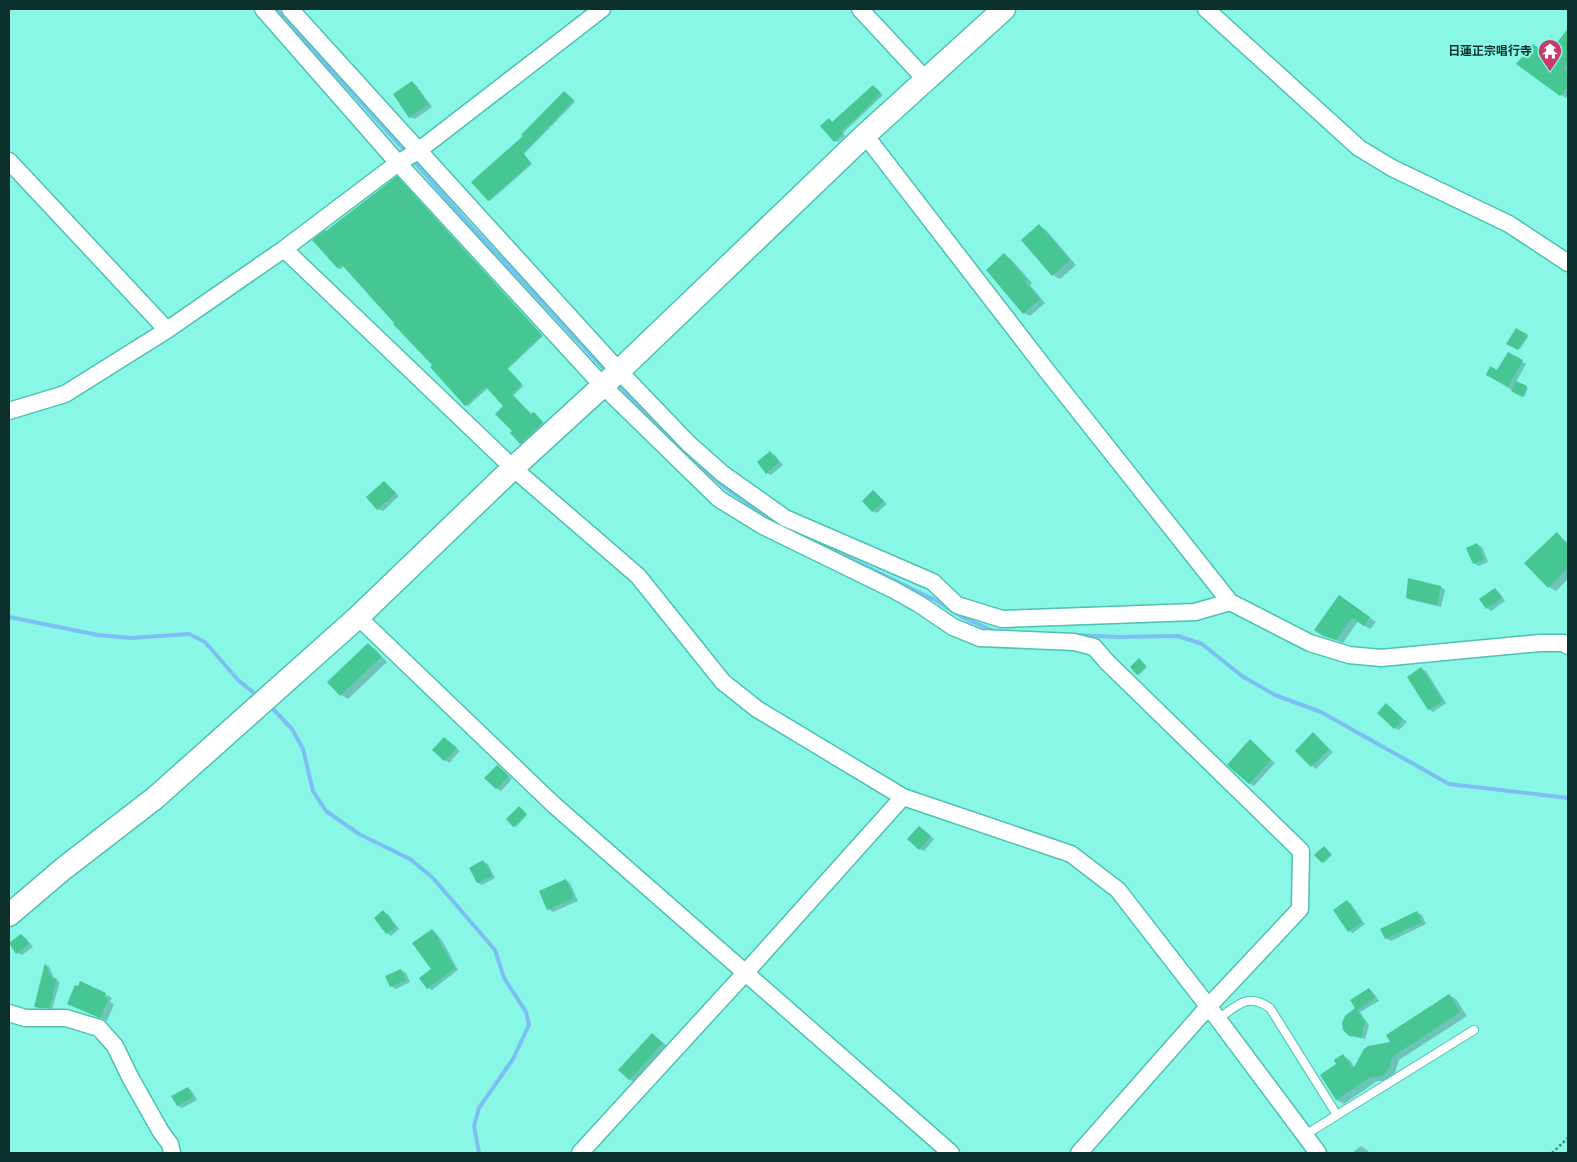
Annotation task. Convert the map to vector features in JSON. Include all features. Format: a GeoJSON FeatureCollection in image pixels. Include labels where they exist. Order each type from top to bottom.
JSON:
{"type":"FeatureCollection","features":[{"type":"Feature","properties":{"kind":"street"},"geometry":{"type":"LineString","coordinates":[[263,9],[398,163],[611,378],[723,474],[785,518],[933,582],[957,605],[1002,619],[1195,612],[1230,602]]}},
{"type":"Feature","properties":{"kind":"street"},"geometry":{"type":"LineString","coordinates":[[290,9],[418,151],[611,378],[719,499],[763,526],[894,590],[953,627],[980,638],[1074,642],[1094,647],[1106,662],[1301,851],[1300,909],[1213,1013],[1079,1153]]}},
{"type":"Feature","properties":{"kind":"street"},"geometry":{"type":"LineString","coordinates":[[9,411],[65,394],[166,330],[284,249],[398,163],[418,151],[602,9]]}},
{"type":"Feature","properties":{"kind":"street"},"geometry":{"type":"LineString","coordinates":[[860,9],[926,80]]}},
{"type":"Feature","properties":{"kind":"street"},"geometry":{"type":"LineString","coordinates":[[9,915],[63,869],[154,798],[358,617],[865,135],[1004,9]]}},
{"type":"Feature","properties":{"kind":"street"},"geometry":{"type":"LineString","coordinates":[[1206,9],[1359,148],[1392,168],[1509,224],[1568,263]]}},
{"type":"Feature","properties":{"kind":"street"},"geometry":{"type":"LineString","coordinates":[[865,135],[1047,371],[1230,602],[1310,643],[1349,656],[1381,658],[1540,643],[1564,643],[1568,646]]}},
{"type":"Feature","properties":{"kind":"street"},"geometry":{"type":"LineString","coordinates":[[9,161],[166,330]]}},
{"type":"Feature","properties":{"kind":"street"},"geometry":{"type":"LineString","coordinates":[[284,249],[513,468],[638,576],[723,682],[757,709],[903,797],[1071,854],[1118,890],[1318,1153]]}},
{"type":"Feature","properties":{"kind":"street"},"geometry":{"type":"LineString","coordinates":[[358,617],[554,805],[951,1153]]}},
{"type":"Feature","properties":{"kind":"street"},"geometry":{"type":"LineString","coordinates":[[580,1153],[903,797]]}},
{"type":"Feature","properties":{"kind":"street"},"geometry":{"type":"LineString","coordinates":[[9,1013],[25,1018],[66,1018],[99,1028],[115,1046],[130,1077],[161,1132],[170,1144],[172,1153]]}},
{"type":"Feature","properties":{"kind":"lane"},"geometry":{"type":"LineString","coordinates":[[1213,1013],[1252,1000],[1262,1002],[1270,1008],[1336,1115]]}},
{"type":"Feature","properties":{"kind":"lane"},"geometry":{"type":"LineString","coordinates":[[1305,1135],[1474,1030]]}},
{"type":"Feature","properties":{"kind":"path"},"geometry":{"type":"LineString","coordinates":[[1552,1153],[1568,1138]]}},
{"type":"Feature","properties":{"kind":"building"},"geometry":{"type":"Polygon","coordinates":[[[1568,28],[1568,62],[1564,68],[1568,72],[1568,86],[1560,96],[1516,64],[1533,44],[1548,55],[1568,28]]]}},
{"type":"Feature","properties":{"kind":"building"},"geometry":{"type":"Polygon","coordinates":[[[412,81],[428,104],[409,118],[393,94],[412,81]]]}},
{"type":"Feature","properties":{"kind":"building"},"geometry":{"type":"Polygon","coordinates":[[[873,85],[881,93],[841,131],[843,133],[834,142],[820,126],[829,118],[832,122],[873,85]]]}},
{"type":"Feature","properties":{"kind":"building"},"geometry":{"type":"Polygon","coordinates":[[[564,91],[574,100],[523,153],[531,163],[488,201],[471,182],[523,136],[521,135],[564,91]]]}},
{"type":"Feature","properties":{"kind":"building"},"geometry":{"type":"Polygon","coordinates":[[[397,176],[542,335],[507,368],[522,384],[512,394],[531,414],[534,412],[543,422],[520,444],[510,433],[512,431],[495,414],[503,406],[486,387],[465,406],[430,367],[432,365],[393,324],[342,265],[338,269],[312,240],[397,176]]]}},
{"type":"Feature","properties":{"kind":"building"},"geometry":{"type":"Polygon","coordinates":[[[1039,224],[1070,260],[1052,276],[1021,240],[1039,224]]]}},
{"type":"Feature","properties":{"kind":"building"},"geometry":{"type":"Polygon","coordinates":[[[1004,253],[1026,279],[1024,281],[1040,299],[1023,314],[986,270],[1004,253]]]}},
{"type":"Feature","properties":{"kind":"building"},"geometry":{"type":"Polygon","coordinates":[[[1516,328],[1528,335],[1518,350],[1506,344],[1516,328]]]}},
{"type":"Feature","properties":{"kind":"building"},"geometry":{"type":"Polygon","coordinates":[[[1508,352],[1523,360],[1508,387],[1486,375],[1490,366],[1497,370],[1508,352]]]}},
{"type":"Feature","properties":{"kind":"building"},"geometry":{"type":"Polygon","coordinates":[[[1516,381],[1527,386],[1522,397],[1511,391],[1516,381]]]}},
{"type":"Feature","properties":{"kind":"building"},"geometry":{"type":"Polygon","coordinates":[[[770,451],[779,462],[766,474],[757,462],[770,451]]]}},
{"type":"Feature","properties":{"kind":"building"},"geometry":{"type":"Polygon","coordinates":[[[384,481],[396,493],[377,510],[366,497],[384,481]]]}},
{"type":"Feature","properties":{"kind":"building"},"geometry":{"type":"Polygon","coordinates":[[[873,490],[884,501],[872,512],[862,501],[873,490]]]}},
{"type":"Feature","properties":{"kind":"building"},"geometry":{"type":"Polygon","coordinates":[[[1557,532],[1568,545],[1568,568],[1548,588],[1524,563],[1557,532]]]}},
{"type":"Feature","properties":{"kind":"building"},"geometry":{"type":"Polygon","coordinates":[[[1477,543],[1484,560],[1473,564],[1466,548],[1477,543]]]}},
{"type":"Feature","properties":{"kind":"building"},"geometry":{"type":"Polygon","coordinates":[[[1408,578],[1441,586],[1437,605],[1406,598],[1408,578]]]}},
{"type":"Feature","properties":{"kind":"building"},"geometry":{"type":"Polygon","coordinates":[[[1495,588],[1502,598],[1486,609],[1479,599],[1495,588]]]}},
{"type":"Feature","properties":{"kind":"building"},"geometry":{"type":"Polygon","coordinates":[[[1339,595],[1370,617],[1364,626],[1352,618],[1336,640],[1323,636],[1314,630],[1339,595]]]}},
{"type":"Feature","properties":{"kind":"building"},"geometry":{"type":"Polygon","coordinates":[[[368,643],[381,657],[340,696],[327,682],[368,643]]]}},
{"type":"Feature","properties":{"kind":"building"},"geometry":{"type":"Polygon","coordinates":[[[1139,658],[1146,666],[1137,675],[1130,667],[1139,658]]]}},
{"type":"Feature","properties":{"kind":"building"},"geometry":{"type":"Polygon","coordinates":[[[1421,667],[1443,701],[1428,710],[1407,677],[1421,667]]]}},
{"type":"Feature","properties":{"kind":"building"},"geometry":{"type":"Polygon","coordinates":[[[1386,703],[1403,719],[1394,729],[1377,713],[1386,703]]]}},
{"type":"Feature","properties":{"kind":"building"},"geometry":{"type":"Polygon","coordinates":[[[1313,732],[1329,749],[1311,767],[1295,751],[1313,732]]]}},
{"type":"Feature","properties":{"kind":"building"},"geometry":{"type":"Polygon","coordinates":[[[444,737],[457,748],[444,761],[432,750],[444,737]]]}},
{"type":"Feature","properties":{"kind":"building"},"geometry":{"type":"Polygon","coordinates":[[[1250,739],[1271,760],[1249,784],[1227,765],[1250,739]]]}},
{"type":"Feature","properties":{"kind":"building"},"geometry":{"type":"Polygon","coordinates":[[[497,765],[509,776],[496,789],[484,778],[497,765]]]}},
{"type":"Feature","properties":{"kind":"building"},"geometry":{"type":"Polygon","coordinates":[[[519,806],[527,814],[513,827],[506,819],[519,806]]]}},
{"type":"Feature","properties":{"kind":"building"},"geometry":{"type":"Polygon","coordinates":[[[919,826],[931,836],[919,850],[907,839],[919,826]]]}},
{"type":"Feature","properties":{"kind":"building"},"geometry":{"type":"Polygon","coordinates":[[[1324,846],[1331,854],[1322,863],[1314,855],[1324,846]]]}},
{"type":"Feature","properties":{"kind":"building"},"geometry":{"type":"Polygon","coordinates":[[[483,860],[492,876],[477,883],[469,868],[483,860]]]}},
{"type":"Feature","properties":{"kind":"building"},"geometry":{"type":"Polygon","coordinates":[[[566,879],[574,898],[547,910],[539,891],[566,879]]]}},
{"type":"Feature","properties":{"kind":"building"},"geometry":{"type":"Polygon","coordinates":[[[1347,900],[1362,922],[1348,932],[1333,910],[1347,900]]]}},
{"type":"Feature","properties":{"kind":"building"},"geometry":{"type":"Polygon","coordinates":[[[383,910],[396,927],[386,934],[374,918],[383,910]]]}},
{"type":"Feature","properties":{"kind":"building"},"geometry":{"type":"Polygon","coordinates":[[[1417,911],[1422,922],[1385,939],[1380,929],[1417,911]]]}},
{"type":"Feature","properties":{"kind":"building"},"geometry":{"type":"Polygon","coordinates":[[[432,929],[455,968],[427,989],[419,978],[431,969],[412,943],[432,929]]]}},
{"type":"Feature","properties":{"kind":"building"},"geometry":{"type":"Polygon","coordinates":[[[21,934],[29,944],[16,954],[9,943],[21,934]]]}},
{"type":"Feature","properties":{"kind":"building"},"geometry":{"type":"Polygon","coordinates":[[[45,963],[51,977],[57,979],[49,1008],[39,1008],[34,1007],[45,963]]]}},
{"type":"Feature","properties":{"kind":"building"},"geometry":{"type":"Polygon","coordinates":[[[401,969],[406,980],[390,987],[385,976],[401,969]]]}},
{"type":"Feature","properties":{"kind":"building"},"geometry":{"type":"Polygon","coordinates":[[[80,981],[106,993],[104,997],[108,999],[100,1018],[67,1004],[75,985],[78,986],[80,981]]]}},
{"type":"Feature","properties":{"kind":"building"},"geometry":{"type":"Polygon","coordinates":[[[1369,988],[1375,998],[1357,1010],[1365,1022],[1361,1037],[1349,1036],[1343,1030],[1342,1023],[1345,1016],[1355,1008],[1350,1000],[1369,988]]]}},
{"type":"Feature","properties":{"kind":"building"},"geometry":{"type":"Polygon","coordinates":[[[1449,994],[1460,1012],[1392,1057],[1390,1067],[1383,1076],[1369,1078],[1336,1100],[1320,1075],[1336,1064],[1334,1060],[1343,1054],[1353,1069],[1364,1049],[1368,1046],[1390,1042],[1386,1035],[1449,994]]]}},
{"type":"Feature","properties":{"kind":"building"},"geometry":{"type":"Polygon","coordinates":[[[652,1033],[663,1043],[629,1080],[618,1070],[652,1033]]]}},
{"type":"Feature","properties":{"kind":"building"},"geometry":{"type":"Polygon","coordinates":[[[188,1087],[193,1097],[177,1106],[171,1096],[188,1087]]]}},
{"type":"Feature","properties":{"kind":"waterway"},"geometry":{"type":"LineString","coordinates":[[276,9],[407,153]]}},
{"type":"Feature","properties":{"kind":"waterway"},"geometry":{"type":"LineString","coordinates":[[412,159],[467,222],[608,373]]}},
{"type":"Feature","properties":{"kind":"waterway"},"geometry":{"type":"LineString","coordinates":[[618,384],[680,449],[726,488],[776,523],[937,601],[964,618],[996,632]]}},
{"type":"Feature","properties":{"kind":"waterway"},"geometry":{"type":"LineString","coordinates":[[9,617],[98,635],[131,638],[189,634],[205,642],[238,680],[259,697]]}},
{"type":"Feature","properties":{"kind":"waterway"},"geometry":{"type":"LineString","coordinates":[[1076,635],[1118,637],[1178,636],[1202,644],[1242,676],[1275,695],[1321,712],[1449,784],[1568,798]]}},
{"type":"Feature","properties":{"kind":"waterway"},"geometry":{"type":"LineString","coordinates":[[270,706],[292,729],[303,749],[313,791],[326,811],[359,834],[410,859],[433,878],[495,950],[504,978],[526,1012],[529,1025],[513,1059],[479,1108],[474,1126],[479,1153]]}},
{"type":"Feature","properties":{"kind":"place","name":"日蓮正宗唱行寺"},"geometry":{"type":"Point","coordinates":[1550,72]}}]}
